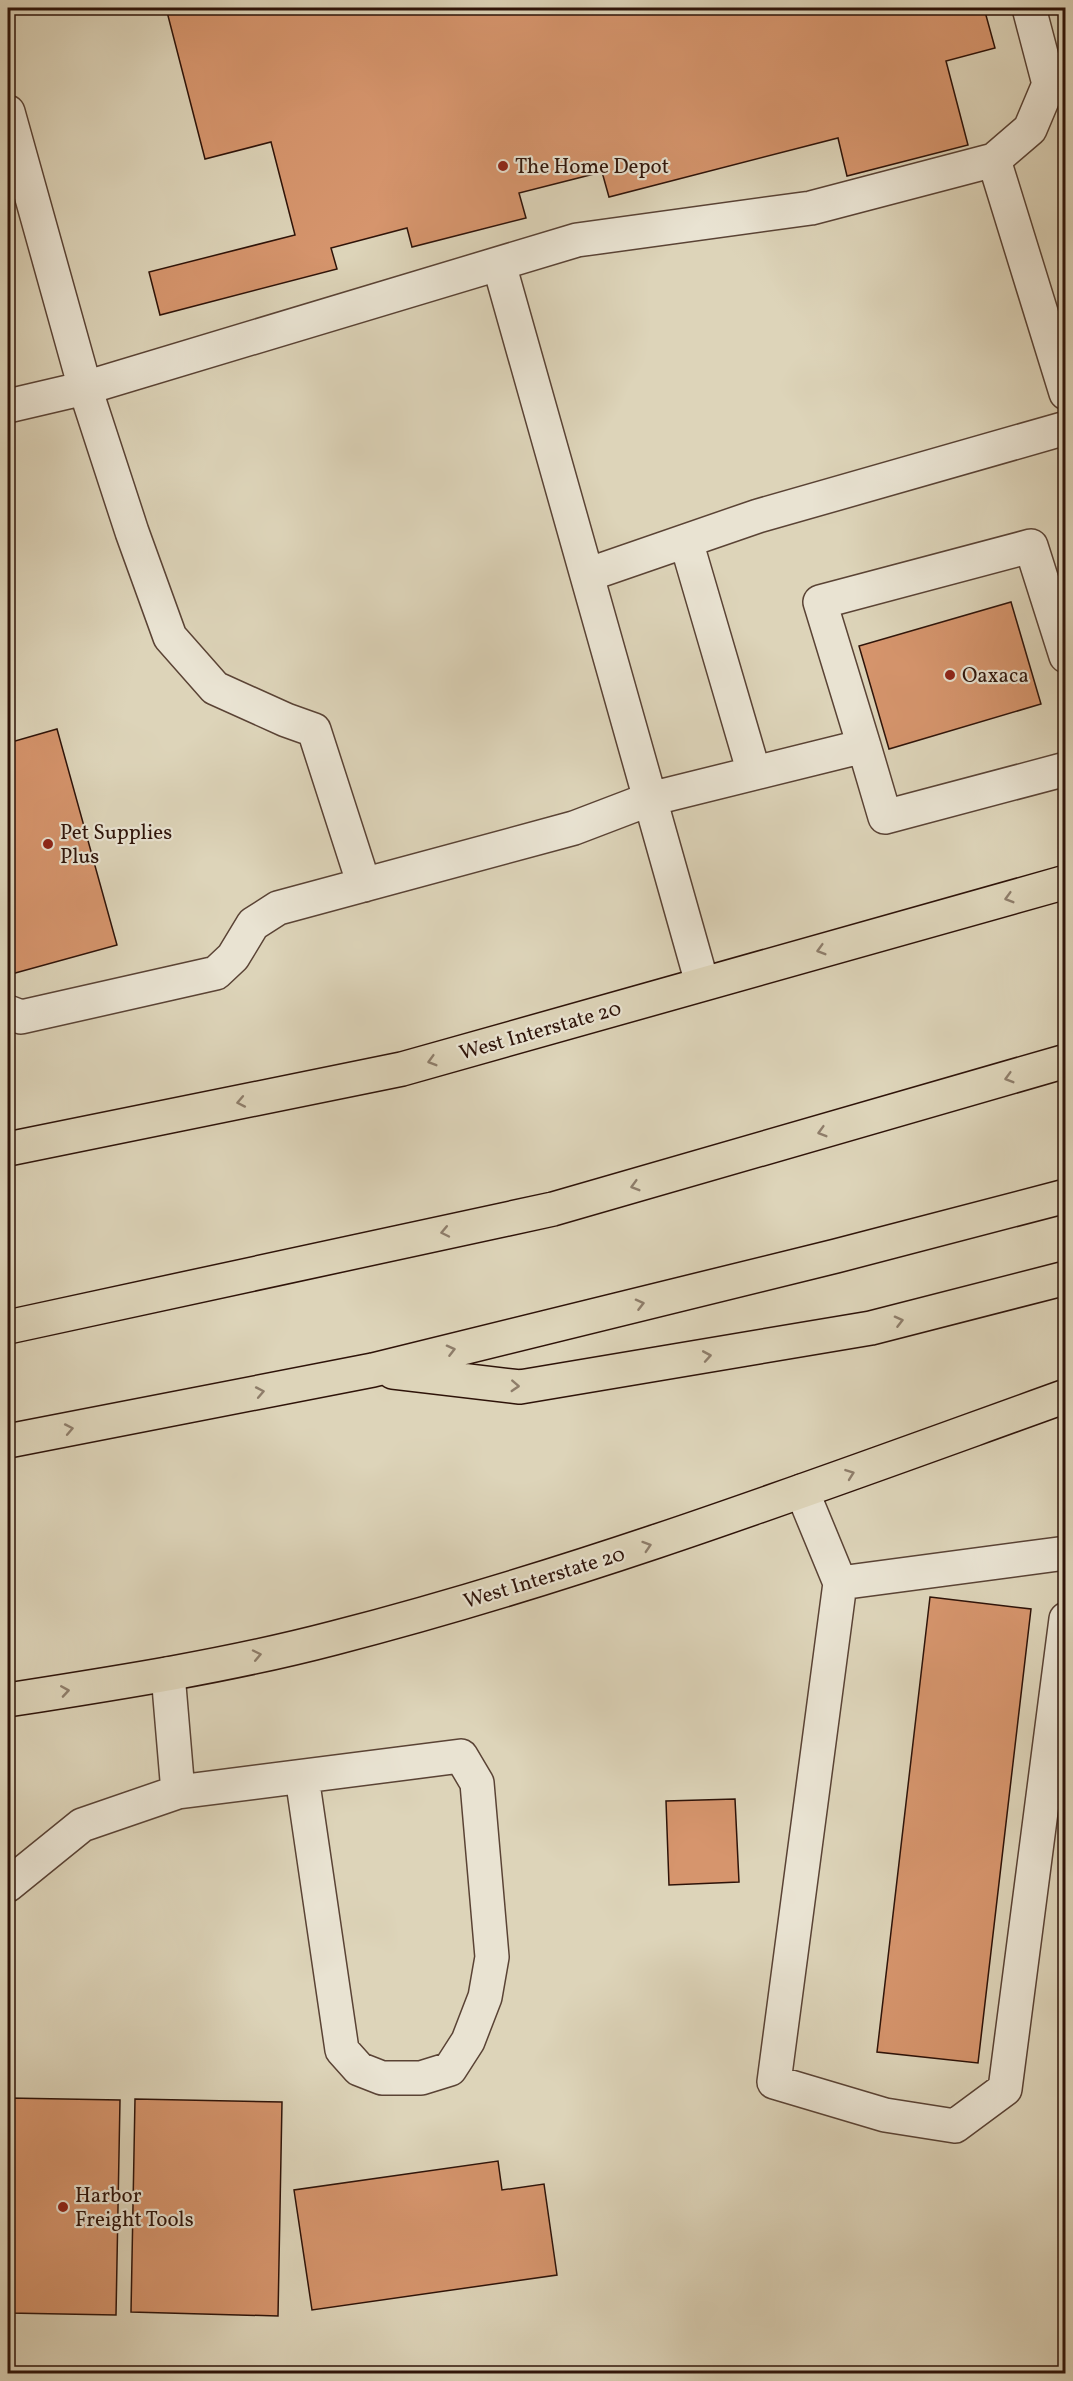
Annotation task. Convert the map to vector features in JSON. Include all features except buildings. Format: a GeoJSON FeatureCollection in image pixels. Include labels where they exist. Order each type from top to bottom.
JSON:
{"type":"FeatureCollection","features":[{"type":"Feature","properties":{"kind":"main road","name":"West Interstate 20"},"geometry":{"type":"LineString","coordinates":[[8,1149],[402,1069],[1065,882]]}},
{"type":"Feature","properties":{"kind":"main road"},"geometry":{"type":"LineString","coordinates":[[16,1325],[553,1209],[1065,1061]]}},
{"type":"Feature","properties":{"kind":"main road"},"geometry":{"type":"LineString","coordinates":[[10,1441],[373,1370],[837,1256],[1065,1196]]}},
{"type":"Feature","properties":{"kind":"main road"},"geometry":{"type":"LineString","coordinates":[[373,1370],[520,1387],[871,1328],[1065,1278]]}},
{"type":"Feature","properties":{"kind":"main road","name":"West Interstate 20"},"geometry":{"type":"LineString","coordinates":[[8,1700],[168,1674],[333,1639],[483,1596],[647,1546],[1065,1396]]}},
{"type":"Feature","properties":{"kind":"lane"},"geometry":{"type":"LineString","coordinates":[[8,406],[85,388],[576,240],[811,208],[994,160],[1030,129],[1049,84],[1029,8]]}},
{"type":"Feature","properties":{"kind":"lane"},"geometry":{"type":"LineString","coordinates":[[8,112],[85,388],[132,532],[170,637],[215,688],[314,730],[363,885]]}},
{"type":"Feature","properties":{"kind":"lane"},"geometry":{"type":"LineString","coordinates":[[994,160],[1065,393]]}},
{"type":"Feature","properties":{"kind":"lane"},"geometry":{"type":"LineString","coordinates":[[499,264],[702,983]]}},
{"type":"Feature","properties":{"kind":"lane"},"geometry":{"type":"LineString","coordinates":[[587,575],[758,516],[1065,428]]}},
{"type":"Feature","properties":{"kind":"lane"},"geometry":{"type":"LineString","coordinates":[[687,541],[754,773]]}},
{"type":"Feature","properties":{"kind":"lane"},"geometry":{"type":"LineString","coordinates":[[1065,656],[1031,546],[820,602],[885,817],[1065,769]]}},
{"type":"Feature","properties":{"kind":"lane"},"geometry":{"type":"LineString","coordinates":[[8,1012],[21,1017],[216,973],[233,957],[253,924],[278,908],[574,828],[650,799],[864,746]]}},
{"type":"Feature","properties":{"kind":"lane"},"geometry":{"type":"LineString","coordinates":[[802,1491],[840,1583],[774,2082],[885,2115],[955,2126],[1005,2089],[1065,1619]]}},
{"type":"Feature","properties":{"kind":"lane"},"geometry":{"type":"LineString","coordinates":[[840,1583],[1065,1553]]}},
{"type":"Feature","properties":{"kind":"lane"},"geometry":{"type":"LineString","coordinates":[[168,1674],[178,1792]]}},
{"type":"Feature","properties":{"kind":"lane"},"geometry":{"type":"LineString","coordinates":[[8,1885],[82,1825],[178,1792],[461,1756],[477,1783],[492,1957],[485,1996],[468,2042],[450,2069],[421,2078],[382,2078],[359,2069],[342,2049],[302,1777]]}},
{"type":"Feature","properties":{"kind":"place","name":"The Home Depot"},"geometry":{"type":"Point","coordinates":[503,166]}},
{"type":"Feature","properties":{"kind":"place","name":"Oaxaca"},"geometry":{"type":"Point","coordinates":[950,675]}},
{"type":"Feature","properties":{"kind":"place","name":"Pet Supplies Plus"},"geometry":{"type":"Point","coordinates":[48,844]}},
{"type":"Feature","properties":{"kind":"place","name":"Harbor Freight Tools"},"geometry":{"type":"Point","coordinates":[63,2207]}}]}
